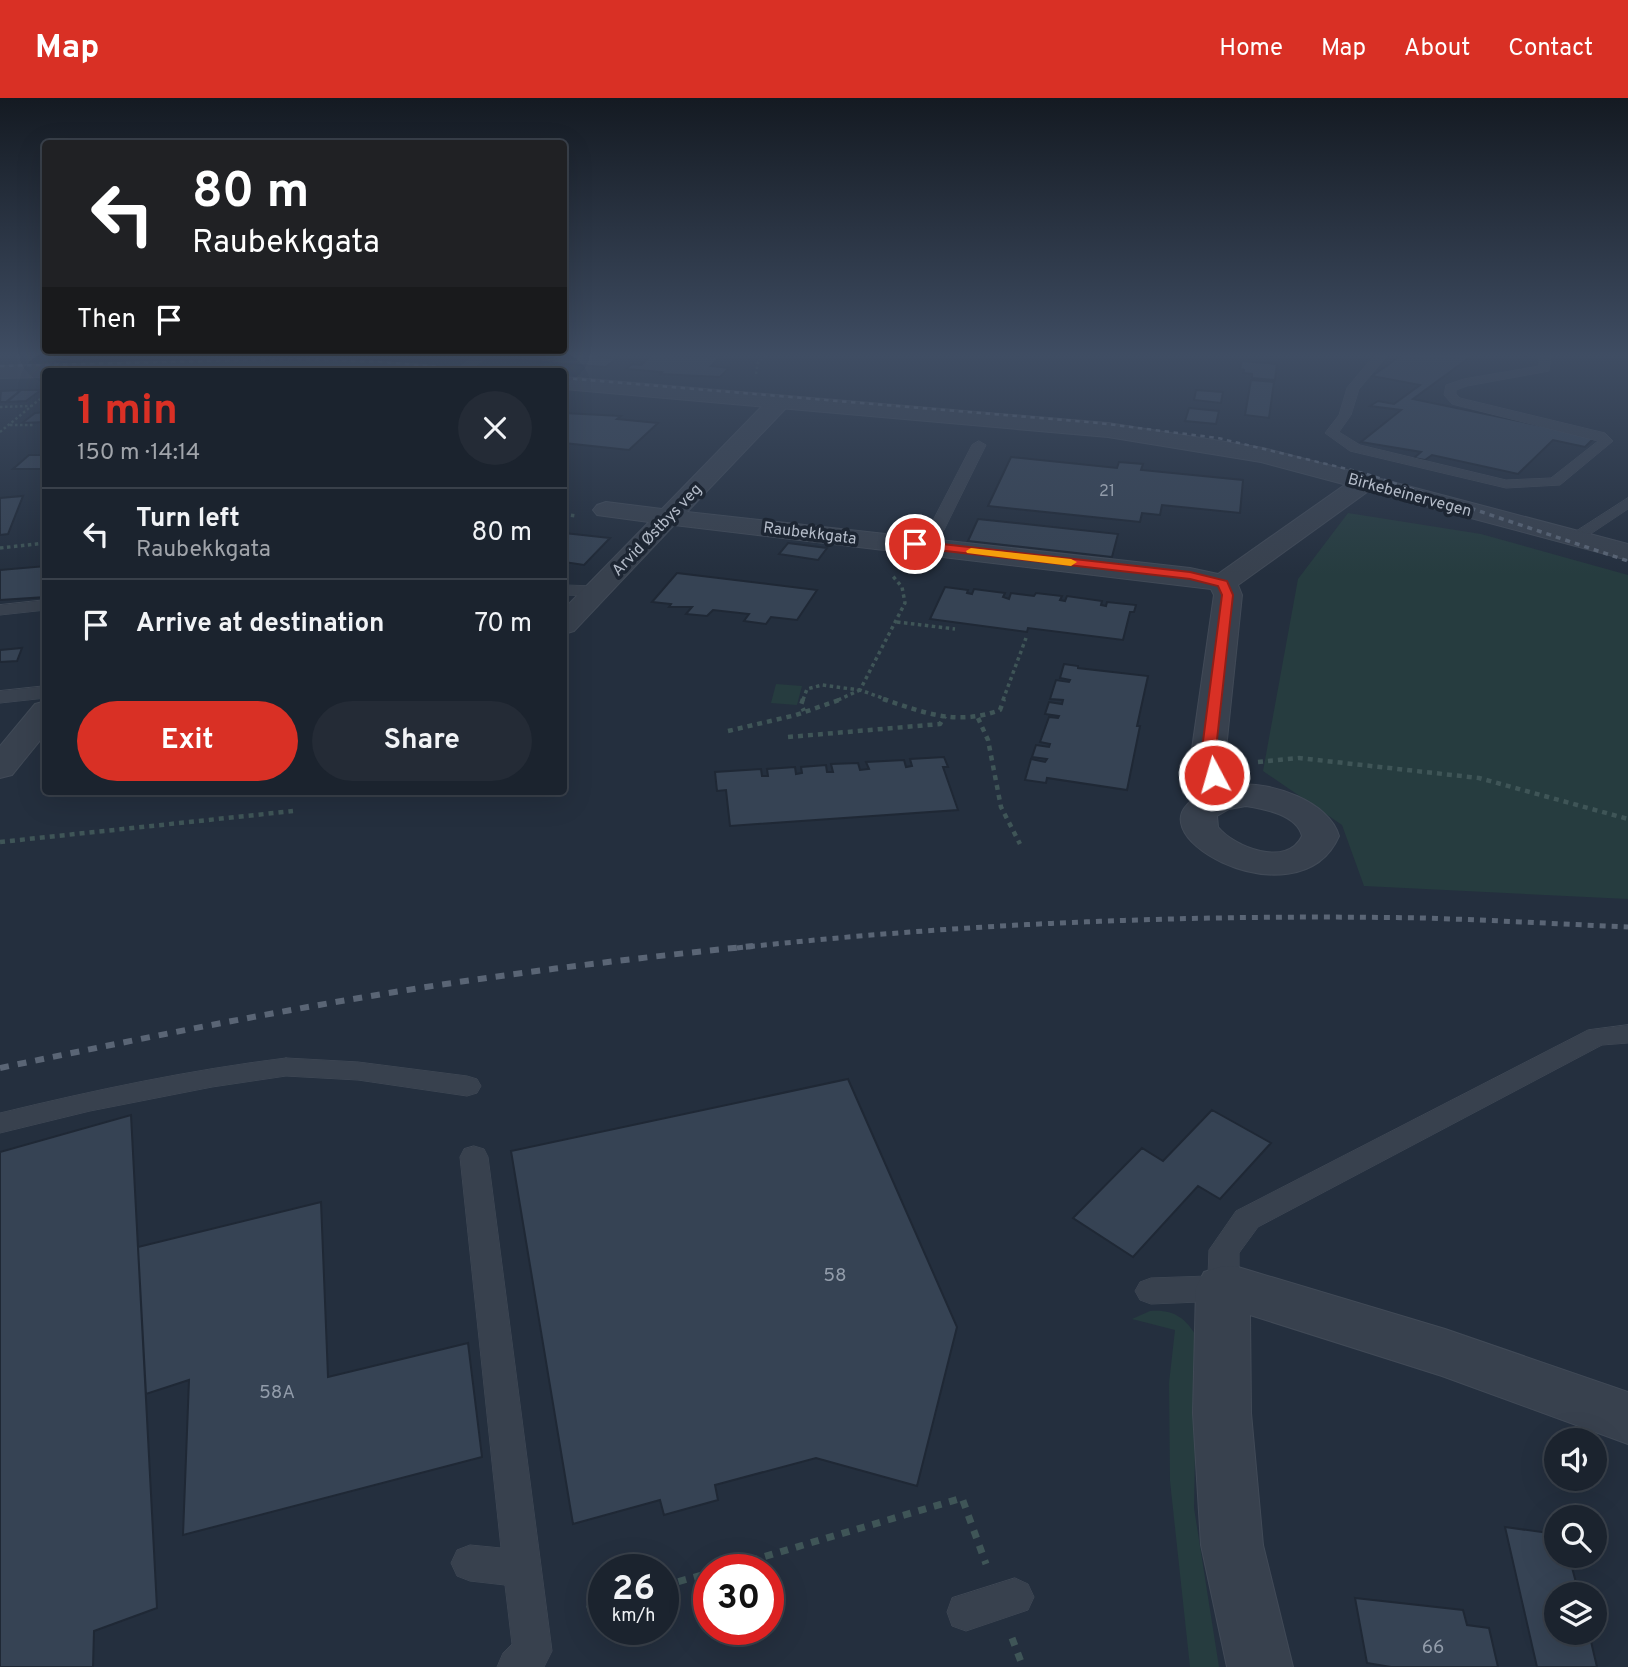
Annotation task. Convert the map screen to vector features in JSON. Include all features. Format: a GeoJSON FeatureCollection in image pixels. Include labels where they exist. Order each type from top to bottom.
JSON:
{"type":"FeatureCollection","features":[{"type":"Feature","properties":{"kind":"street","name":"Arvid Østbys veg"},"geometry":{"type":"LineString","coordinates":[[567,622],[753,428]]}},
{"type":"Feature","properties":{"kind":"street","name":"Birkebeinervegen"},"geometry":{"type":"LineString","coordinates":[[1076,428],[1121,432],[1263,455],[1628,552]]}},
{"type":"Feature","properties":{"kind":"street"},"geometry":{"type":"LineString","coordinates":[[1227,797],[1214,775],[1209,749],[1228,595],[1223,583],[1365,482]]}},
{"type":"Feature","properties":{"kind":"street","name":"Raubekkgata"},"geometry":{"type":"LineString","coordinates":[[606,510],[1190,576],[1223,583]]}},
{"type":"Feature","properties":{"kind":"street"},"geometry":{"type":"LineString","coordinates":[[0,768],[42,716]]}},
{"type":"Feature","properties":{"kind":"street"},"geometry":{"type":"LineString","coordinates":[[1260,1667],[1232,1545],[1222,1413],[1223,1288],[1238,1289],[1445,1353],[1628,1418]]}},
{"type":"Feature","properties":{"kind":"lane"},"geometry":{"type":"LineString","coordinates":[[1335,428],[1332,433],[1354,448],[1506,484],[1555,482],[1606,441],[1600,436],[1568,428]]}},
{"type":"Feature","properties":{"kind":"lane"},"geometry":{"type":"LineString","coordinates":[[936,530],[979,445]]}},
{"type":"Feature","properties":{"kind":"lane"},"geometry":{"type":"LineString","coordinates":[[1575,538],[1628,502]]}},
{"type":"Feature","properties":{"kind":"lane"},"geometry":{"type":"LineString","coordinates":[[567,590],[596,591]]}},
{"type":"Feature","properties":{"kind":"lane"},"geometry":{"type":"LineString","coordinates":[[0,610],[42,605]]}},
{"type":"Feature","properties":{"kind":"lane"},"geometry":{"type":"LineString","coordinates":[[0,697],[42,692]]}},
{"type":"Feature","properties":{"kind":"lane"},"geometry":{"type":"LineString","coordinates":[[1151,1291],[1223,1288],[1224,1250],[1247,1219],[1597,1035],[1628,1034]]}},
{"type":"Feature","properties":{"kind":"lane"},"geometry":{"type":"LineString","coordinates":[[0,1123],[198,1080],[286,1067],[358,1071],[467,1086]]}},
{"type":"Feature","properties":{"kind":"lane"},"geometry":{"type":"LineString","coordinates":[[474,1157],[532,1650],[517,1667]]}},
{"type":"Feature","properties":{"kind":"lane"},"geometry":{"type":"LineString","coordinates":[[470,1563],[522,1568]]}},
{"type":"Feature","properties":{"kind":"path"},"geometry":{"type":"LineString","coordinates":[[0,548],[42,543]]}},
{"type":"Feature","properties":{"kind":"path"},"geometry":{"type":"LineString","coordinates":[[728,731],[844,699],[860,690],[905,603],[906,593],[902,585],[888,572]]}},
{"type":"Feature","properties":{"kind":"path"},"geometry":{"type":"LineString","coordinates":[[896,622],[955,629]]}},
{"type":"Feature","properties":{"kind":"path"},"geometry":{"type":"LineString","coordinates":[[804,711],[800,705],[807,689],[821,685],[860,690],[904,706],[945,716],[978,718],[1000,710],[1026,638]]}},
{"type":"Feature","properties":{"kind":"path"},"geometry":{"type":"LineString","coordinates":[[788,737],[940,724],[945,716]]}},
{"type":"Feature","properties":{"kind":"path"},"geometry":{"type":"LineString","coordinates":[[978,718],[988,740],[1001,807],[1020,844]]}},
{"type":"Feature","properties":{"kind":"path"},"geometry":{"type":"LineString","coordinates":[[1210,763],[1299,758],[1479,778],[1628,818]]}},
{"type":"Feature","properties":{"kind":"path"},"geometry":{"type":"LineString","coordinates":[[0,842],[293,811]]}},
{"type":"Feature","properties":{"kind":"path"},"geometry":{"type":"LineString","coordinates":[[773,1554],[962,1498],[993,1603],[1023,1667]]}},
{"type":"Feature","properties":{"kind":"green space"},"geometry":{"type":"Polygon","coordinates":[[[1348,513],[1481,534],[1628,575],[1628,899],[1364,886],[1342,825],[1263,771],[1298,579],[1348,513]]]}},
{"type":"Feature","properties":{"kind":"green space"},"geometry":{"type":"Polygon","coordinates":[[[776,684],[802,686],[797,705],[771,703],[776,684]]]}},
{"type":"Feature","properties":{"kind":"green space"},"geometry":{"type":"Polygon","coordinates":[[[1150,1311],[1165,1311],[1178,1316],[1197,1337],[1194,1508],[1219,1667],[1190,1667],[1170,1481],[1169,1383],[1175,1330],[1132,1319],[1150,1311]]]}},
{"type":"Feature","properties":{"kind":"building"},"geometry":{"type":"Polygon","coordinates":[[[567,428],[652,428],[629,450],[567,443],[567,428]]]}},
{"type":"Feature","properties":{"kind":"building"},"geometry":{"type":"Polygon","coordinates":[[[1378,428],[1553,428],[1595,437],[1585,447],[1553,440],[1518,474],[1432,455],[1425,460],[1414,458],[1421,452],[1361,442],[1378,428]]]}},
{"type":"Feature","properties":{"kind":"building"},"geometry":{"type":"Polygon","coordinates":[[[29,455],[42,455],[42,469],[13,469],[29,455]]]}},
{"type":"Feature","properties":{"kind":"building"},"geometry":{"type":"Polygon","coordinates":[[[1011,457],[1117,468],[1119,462],[1143,464],[1141,470],[1243,480],[1240,513],[1162,505],[1160,515],[1142,513],[1140,522],[988,506],[1011,457]]]}},
{"type":"Feature","properties":{"kind":"building"},"geometry":{"type":"Polygon","coordinates":[[[23,496],[8,534],[0,535],[0,498],[23,496]]]}},
{"type":"Feature","properties":{"kind":"building"},"geometry":{"type":"Polygon","coordinates":[[[978,519],[1118,534],[1112,557],[968,541],[978,519]]]}},
{"type":"Feature","properties":{"kind":"building"},"geometry":{"type":"Polygon","coordinates":[[[567,533],[610,538],[584,565],[567,562],[567,533]]]}},
{"type":"Feature","properties":{"kind":"building"},"geometry":{"type":"Polygon","coordinates":[[[788,543],[827,548],[818,560],[779,554],[788,543]]]}},
{"type":"Feature","properties":{"kind":"building"},"geometry":{"type":"Polygon","coordinates":[[[42,566],[42,597],[0,600],[0,570],[42,566]]]}},
{"type":"Feature","properties":{"kind":"building"},"geometry":{"type":"Polygon","coordinates":[[[677,573],[817,590],[797,620],[771,617],[766,624],[744,621],[749,614],[713,610],[707,616],[686,614],[692,607],[669,607],[671,604],[652,602],[677,573]]]}},
{"type":"Feature","properties":{"kind":"building"},"geometry":{"type":"Polygon","coordinates":[[[945,587],[968,590],[967,593],[972,594],[974,589],[1005,593],[1003,597],[1009,599],[1011,593],[1034,596],[1036,593],[1062,596],[1060,600],[1065,601],[1067,596],[1102,601],[1101,605],[1106,606],[1107,602],[1136,605],[1134,612],[1130,612],[1123,640],[1028,628],[1027,632],[930,619],[945,587]]]}},
{"type":"Feature","properties":{"kind":"building"},"geometry":{"type":"Polygon","coordinates":[[[22,648],[17,661],[0,662],[0,650],[22,648]]]}},
{"type":"Feature","properties":{"kind":"building"},"geometry":{"type":"Polygon","coordinates":[[[1064,664],[1148,676],[1127,790],[1047,778],[1046,783],[1025,780],[1031,759],[1045,762],[1047,759],[1032,757],[1036,745],[1049,747],[1050,744],[1040,742],[1049,717],[1059,716],[1045,714],[1049,702],[1062,704],[1063,700],[1050,699],[1056,680],[1070,680],[1060,678],[1064,664]]]}},
{"type":"Feature","properties":{"kind":"building"},"geometry":{"type":"Polygon","coordinates":[[[944,757],[948,767],[943,767],[958,810],[730,826],[726,790],[717,791],[715,772],[761,769],[762,776],[768,776],[767,769],[795,767],[796,774],[802,773],[801,767],[826,765],[827,772],[833,772],[831,764],[858,763],[860,770],[869,769],[866,762],[904,760],[906,767],[912,766],[910,759],[944,757]]]}},
{"type":"Feature","properties":{"kind":"building"},"geometry":{"type":"Polygon","coordinates":[[[848,1079],[957,1327],[917,1486],[816,1458],[715,1485],[718,1500],[664,1515],[660,1500],[573,1524],[511,1151],[848,1079]]]}},
{"type":"Feature","properties":{"kind":"building"},"geometry":{"type":"Polygon","coordinates":[[[1212,1110],[1271,1143],[1220,1199],[1198,1186],[1133,1257],[1073,1218],[1142,1148],[1163,1161],[1212,1110]]]}},
{"type":"Feature","properties":{"kind":"building"},"geometry":{"type":"Polygon","coordinates":[[[131,1115],[157,1608],[94,1631],[93,1667],[0,1667],[0,1152],[131,1115]]]}},
{"type":"Feature","properties":{"kind":"building"},"geometry":{"type":"Polygon","coordinates":[[[321,1202],[328,1377],[468,1343],[482,1457],[183,1535],[189,1380],[146,1394],[138,1247],[321,1202]]]}},
{"type":"Feature","properties":{"kind":"building"},"geometry":{"type":"Polygon","coordinates":[[[1505,1527],[1544,1532],[1544,1568],[1572,1568],[1576,1582],[1544,1582],[1544,1645],[1592,1645],[1597,1667],[1537,1667],[1505,1527]]]}},
{"type":"Feature","properties":{"kind":"building"},"geometry":{"type":"Polygon","coordinates":[[[1355,1598],[1463,1610],[1467,1625],[1489,1628],[1498,1667],[1391,1667],[1367,1663],[1355,1598]]]}},
{"type":"Feature","properties":{"kind":"railway"},"geometry":{"type":"LineString","coordinates":[[1140,428],[1218,438],[1364,473],[1465,506]]}},
{"type":"Feature","properties":{"kind":"railway"},"geometry":{"type":"LineString","coordinates":[[1465,506],[1628,561]]}},
{"type":"Feature","properties":{"kind":"railway"},"geometry":{"type":"LineString","coordinates":[[737,948],[993,926],[1165,919],[1422,918],[1628,927]]}},
{"type":"Feature","properties":{"kind":"railway"},"geometry":{"type":"LineString","coordinates":[[0,1068],[200,1027],[401,991],[577,966],[753,946]]}},
{"type":"Feature","properties":{"kind":"slow traffic"},"geometry":{"type":"LineString","coordinates":[[971,551],[1071,562]]}},
{"type":"Feature","properties":{"kind":"route"},"geometry":{"type":"LineString","coordinates":[[915,544],[1190,576],[1223,583],[1228,595],[1209,749],[1214,775]]}}]}
